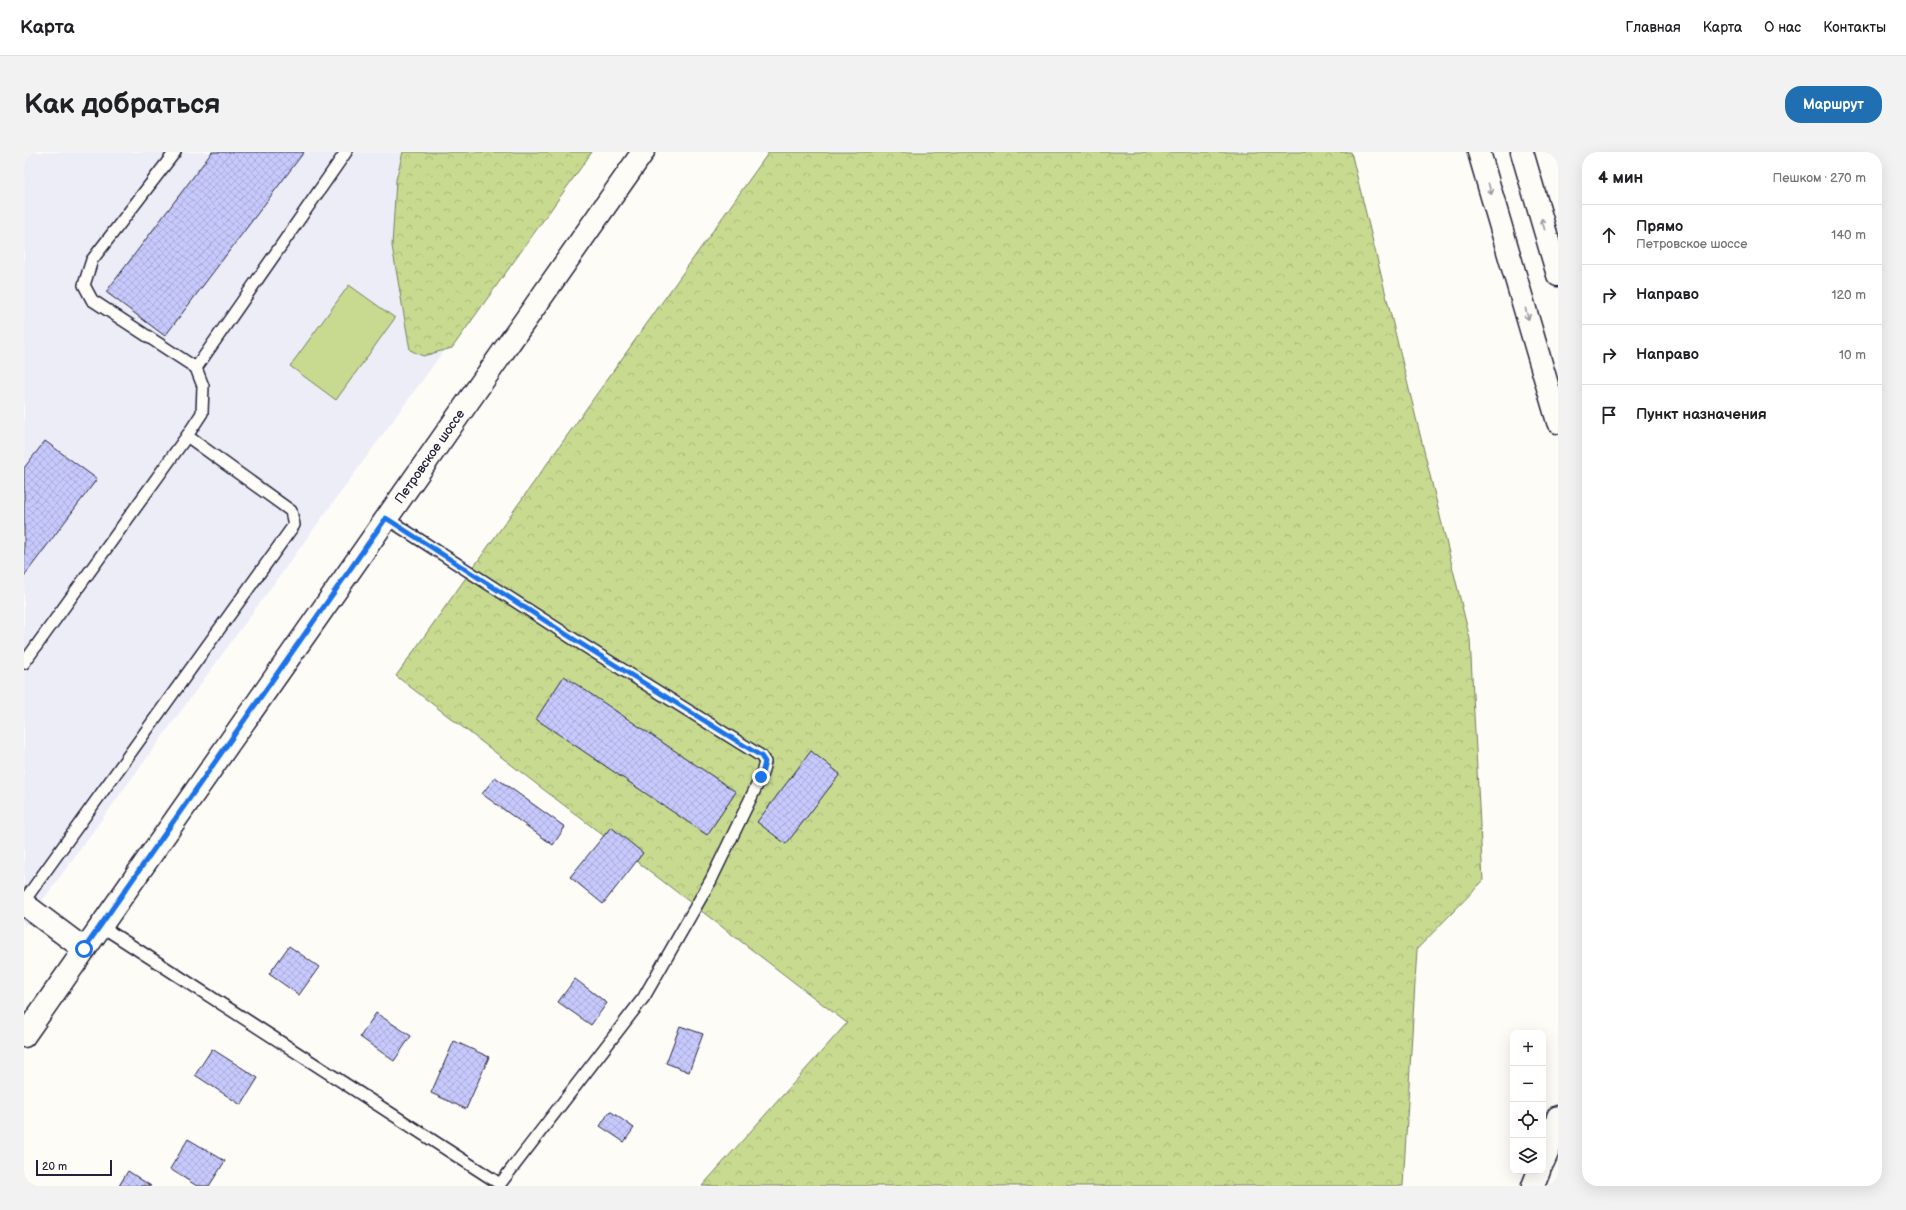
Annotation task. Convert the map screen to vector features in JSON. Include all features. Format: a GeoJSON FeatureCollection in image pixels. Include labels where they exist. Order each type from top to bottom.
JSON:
{"type":"FeatureCollection","features":[{"type":"Feature","properties":{"kind":"main road","name":"Петровское шоссе"},"geometry":{"type":"LineString","coordinates":[[24,1036],[643,152]]}},
{"type":"Feature","properties":{"kind":"main road"},"geometry":{"type":"LineString","coordinates":[[1479,152],[1558,422]]}},
{"type":"Feature","properties":{"kind":"main road"},"geometry":{"type":"LineString","coordinates":[[1522,152],[1558,275]]}},
{"type":"Feature","properties":{"kind":"main road"},"geometry":{"type":"LineString","coordinates":[[24,903],[84,949]]}},
{"type":"Feature","properties":{"kind":"main road"},"geometry":{"type":"LineString","coordinates":[[1546,1155],[1551,1144],[1558,1117]]}},
{"type":"Feature","properties":{"kind":"main road"},"geometry":{"type":"LineString","coordinates":[[1533,1186],[1538,1174]]}},
{"type":"Feature","properties":{"kind":"lane"},"geometry":{"type":"LineString","coordinates":[[24,663],[202,413],[203,386],[196,368],[92,300],[84,285],[92,260],[175,152]]}},
{"type":"Feature","properties":{"kind":"lane"},"geometry":{"type":"LineString","coordinates":[[196,368],[346,152]]}},
{"type":"Feature","properties":{"kind":"lane"},"geometry":{"type":"LineString","coordinates":[[24,903],[294,525],[291,511],[187,436]]}},
{"type":"Feature","properties":{"kind":"lane"},"geometry":{"type":"LineString","coordinates":[[101,926],[500,1184],[644,997],[711,880],[761,777],[765,762],[761,756],[582,644],[386,518]]}},
{"type":"Feature","properties":{"kind":"shaded area"},"geometry":{"type":"Polygon","coordinates":[[[24,152],[589,152],[24,926],[24,152]]]}},
{"type":"Feature","properties":{"kind":"green space"},"geometry":{"type":"Polygon","coordinates":[[[403,152],[592,152],[452,348],[423,356],[410,350],[392,246],[396,180],[403,152]]]}},
{"type":"Feature","properties":{"kind":"green space"},"geometry":{"type":"Polygon","coordinates":[[[769,152],[1351,152],[1470,639],[1483,881],[1417,949],[1403,1186],[702,1186],[847,1023],[396,676],[769,152]]]}},
{"type":"Feature","properties":{"kind":"green space"},"geometry":{"type":"Polygon","coordinates":[[[349,285],[395,318],[336,400],[290,366],[349,285]]]}},
{"type":"Feature","properties":{"kind":"building"},"geometry":{"type":"Polygon","coordinates":[[[212,152],[304,152],[165,336],[106,292],[212,152]]]}},
{"type":"Feature","properties":{"kind":"building"},"geometry":{"type":"Polygon","coordinates":[[[45,441],[97,479],[24,576],[24,468],[45,441]]]}},
{"type":"Feature","properties":{"kind":"building"},"geometry":{"type":"Polygon","coordinates":[[[564,676],[736,792],[707,835],[536,719],[564,676]]]}},
{"type":"Feature","properties":{"kind":"building"},"geometry":{"type":"Polygon","coordinates":[[[811,751],[840,774],[786,844],[757,822],[811,751]]]}},
{"type":"Feature","properties":{"kind":"building"},"geometry":{"type":"Polygon","coordinates":[[[495,777],[565,827],[553,845],[482,794],[495,777]]]}},
{"type":"Feature","properties":{"kind":"building"},"geometry":{"type":"Polygon","coordinates":[[[611,827],[643,853],[603,904],[570,877],[611,827]]]}},
{"type":"Feature","properties":{"kind":"building"},"geometry":{"type":"Polygon","coordinates":[[[289,946],[319,967],[299,995],[269,974],[289,946]]]}},
{"type":"Feature","properties":{"kind":"building"},"geometry":{"type":"Polygon","coordinates":[[[575,979],[607,1003],[591,1025],[558,1002],[575,979]]]}},
{"type":"Feature","properties":{"kind":"building"},"geometry":{"type":"Polygon","coordinates":[[[376,1013],[411,1036],[394,1061],[360,1037],[376,1013]]]}},
{"type":"Feature","properties":{"kind":"building"},"geometry":{"type":"Polygon","coordinates":[[[680,1026],[703,1034],[689,1072],[666,1063],[680,1026]]]}},
{"type":"Feature","properties":{"kind":"building"},"geometry":{"type":"Polygon","coordinates":[[[454,1041],[489,1057],[466,1109],[431,1093],[454,1041]]]}},
{"type":"Feature","properties":{"kind":"building"},"geometry":{"type":"Polygon","coordinates":[[[212,1049],[258,1078],[241,1105],[195,1075],[212,1049]]]}},
{"type":"Feature","properties":{"kind":"building"},"geometry":{"type":"Polygon","coordinates":[[[610,1111],[634,1128],[624,1142],[600,1126],[610,1111]]]}},
{"type":"Feature","properties":{"kind":"building"},"geometry":{"type":"Polygon","coordinates":[[[188,1139],[225,1161],[209,1186],[197,1186],[170,1169],[188,1139]]]}},
{"type":"Feature","properties":{"kind":"building"},"geometry":{"type":"Polygon","coordinates":[[[128,1171],[151,1186],[119,1186],[128,1171]]]}},
{"type":"Feature","properties":{"kind":"route"},"geometry":{"type":"LineString","coordinates":[[84,949],[386,518],[575,640],[761,756],[765,762],[761,777]]}}]}
